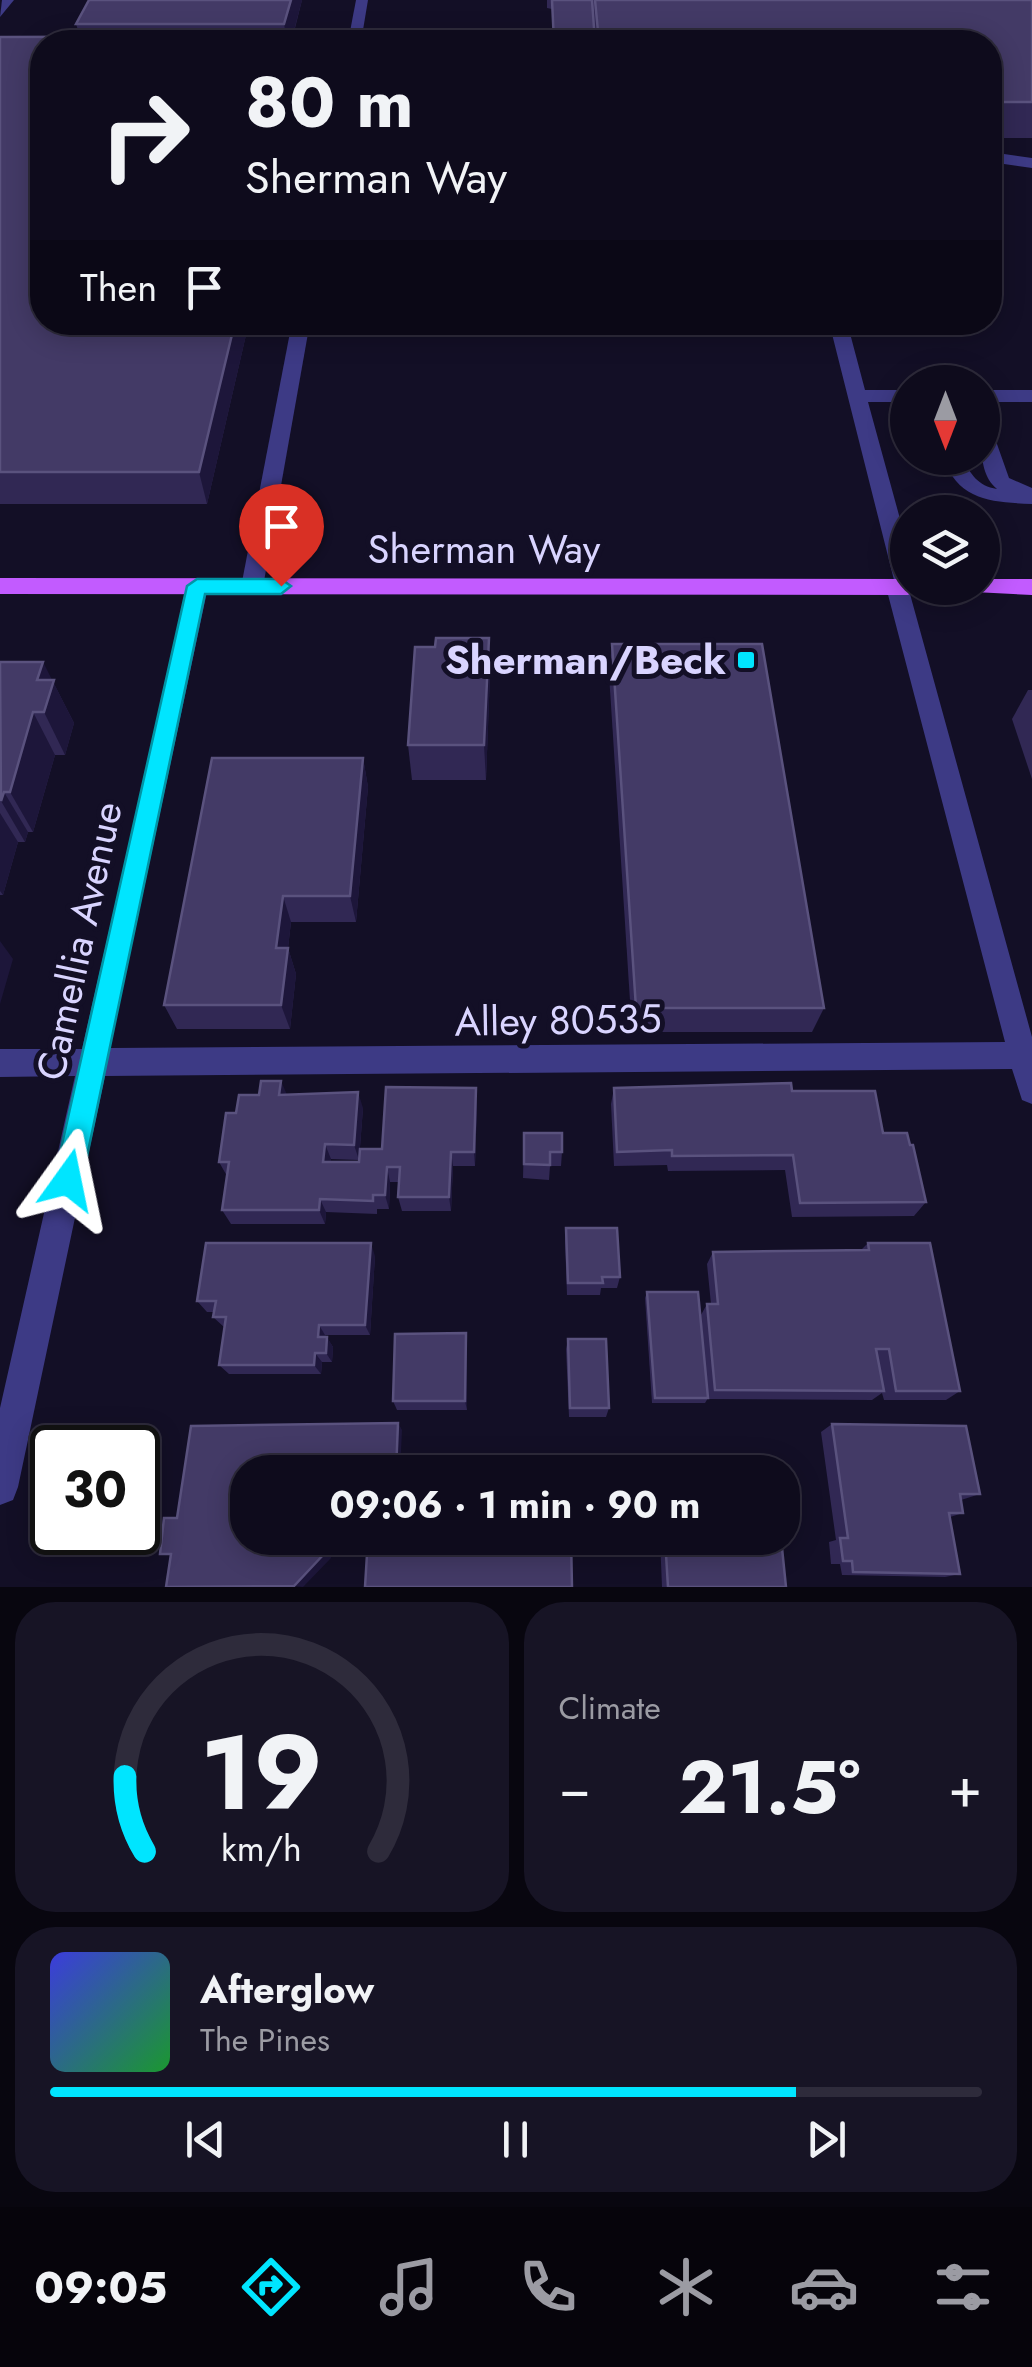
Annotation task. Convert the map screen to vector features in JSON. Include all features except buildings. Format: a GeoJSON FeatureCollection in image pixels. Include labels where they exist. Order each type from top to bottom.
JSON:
{"type":"FeatureCollection","features":[{"type":"Feature","properties":{"kind":"main road","name":"Sherman Way"},"geometry":{"type":"LineString","coordinates":[[0,586],[890,587]]}},
{"type":"Feature","properties":{"kind":"main road"},"geometry":{"type":"LineString","coordinates":[[1000,587],[1032,587]]}},
{"type":"Feature","properties":{"kind":"street"},"geometry":{"type":"LineString","coordinates":[[0,14],[8,0]]}},
{"type":"Feature","properties":{"kind":"street"},"geometry":{"type":"LineString","coordinates":[[356,30],[362,0]]}},
{"type":"Feature","properties":{"kind":"street"},"geometry":{"type":"LineString","coordinates":[[1002,159],[1032,163]]}},
{"type":"Feature","properties":{"kind":"street"},"geometry":{"type":"LineString","coordinates":[[252,586],[299,335]]}},
{"type":"Feature","properties":{"kind":"street"},"geometry":{"type":"LineString","coordinates":[[841,335],[890,530]]}},
{"type":"Feature","properties":{"kind":"street"},"geometry":{"type":"LineString","coordinates":[[857,396],[890,396]]}},
{"type":"Feature","properties":{"kind":"street"},"geometry":{"type":"LineString","coordinates":[[1000,396],[1032,396]]}},
{"type":"Feature","properties":{"kind":"street"},"geometry":{"type":"LineString","coordinates":[[959,475],[969,488],[990,495],[1032,496]]}},
{"type":"Feature","properties":{"kind":"street"},"geometry":{"type":"LineString","coordinates":[[998,475],[1000,482],[1032,496]]}},
{"type":"Feature","properties":{"kind":"street","name":"Camellia Avenue"},"geometry":{"type":"LineString","coordinates":[[0,1487],[197,586]]}},
{"type":"Feature","properties":{"kind":"street"},"geometry":{"type":"LineString","coordinates":[[909,605],[1032,1090]]}},
{"type":"Feature","properties":{"kind":"street","name":"Alley 80535"},"geometry":{"type":"LineString","coordinates":[[0,1063],[1022,1056]]}},
{"type":"Feature","properties":{"kind":"place","name":"Sherman/Beck"},"geometry":{"type":"Point","coordinates":[746,660]}},
{"type":"Feature","properties":{"kind":"route"},"geometry":{"type":"LineString","coordinates":[[68,1180],[197,586],[281,586]]}}]}
